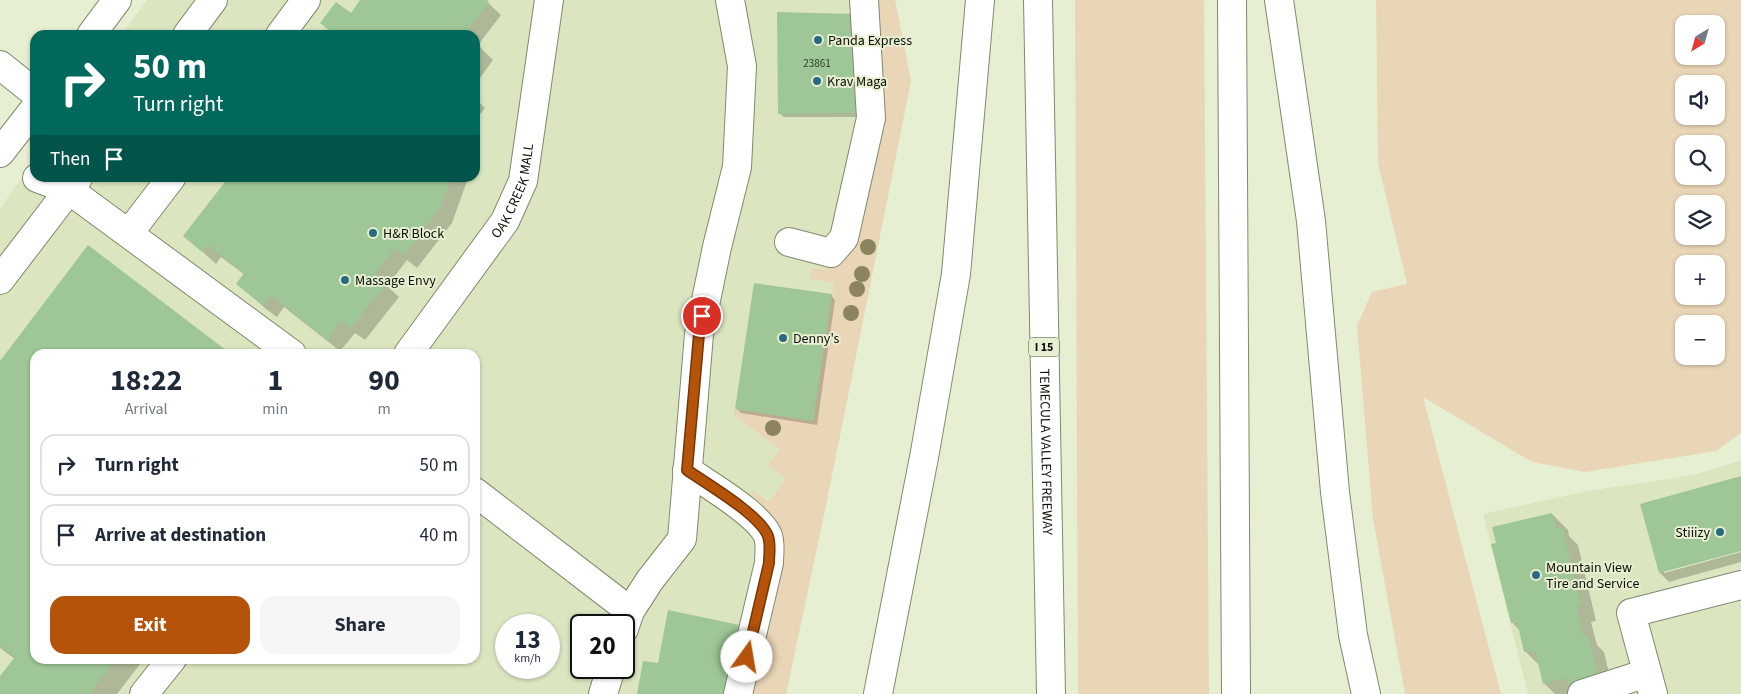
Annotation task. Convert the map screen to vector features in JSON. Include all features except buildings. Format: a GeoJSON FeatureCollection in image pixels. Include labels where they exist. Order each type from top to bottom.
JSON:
{"type":"FeatureCollection","features":[{"type":"Feature","properties":{"kind":"main road"},"geometry":{"type":"LineString","coordinates":[[95,30],[117,0]]}},
{"type":"Feature","properties":{"kind":"main road"},"geometry":{"type":"LineString","coordinates":[[190,30],[213,0]]}},
{"type":"Feature","properties":{"kind":"main road"},"geometry":{"type":"LineString","coordinates":[[284,30],[306,0]]}},
{"type":"Feature","properties":{"kind":"main road","name":"OAK CREEK MALL"},"geometry":{"type":"LineString","coordinates":[[412,349],[505,221],[523,181],[549,0]]}},
{"type":"Feature","properties":{"kind":"main road"},"geometry":{"type":"LineString","coordinates":[[630,614],[650,580],[682,539],[699,334],[737,167],[742,66],[730,0]]}},
{"type":"Feature","properties":{"kind":"main road"},"geometry":{"type":"LineString","coordinates":[[789,242],[831,253],[844,238],[871,118],[864,0]]}},
{"type":"Feature","properties":{"kind":"main road"},"geometry":{"type":"LineString","coordinates":[[878,694],[926,452],[956,274],[980,0]]}},
{"type":"Feature","properties":{"kind":"main road","name":"TEMECULA VALLEY FREEWAY"},"geometry":{"type":"LineString","coordinates":[[1038,0],[1051,694]]}},
{"type":"Feature","properties":{"kind":"main road"},"geometry":{"type":"LineString","coordinates":[[1232,0],[1236,694]]}},
{"type":"Feature","properties":{"kind":"main road"},"geometry":{"type":"LineString","coordinates":[[1279,0],[1312,222],[1335,492],[1354,635],[1366,694]]}},
{"type":"Feature","properties":{"kind":"main road"},"geometry":{"type":"LineString","coordinates":[[0,65],[30,89]]}},
{"type":"Feature","properties":{"kind":"main road"},"geometry":{"type":"LineString","coordinates":[[30,114],[1,152],[30,173]]}},
{"type":"Feature","properties":{"kind":"main road"},"geometry":{"type":"LineString","coordinates":[[129,233],[168,182]]}},
{"type":"Feature","properties":{"kind":"main road"},"geometry":{"type":"LineString","coordinates":[[0,280],[73,184],[129,233],[285,349]]}},
{"type":"Feature","properties":{"kind":"main road"},"geometry":{"type":"LineString","coordinates":[[687,470],[746,511],[767,535],[770,548],[769,563],[738,694]]}},
{"type":"Feature","properties":{"kind":"main road"},"geometry":{"type":"LineString","coordinates":[[480,496],[620,614]]}},
{"type":"Feature","properties":{"kind":"main road"},"geometry":{"type":"LineString","coordinates":[[1582,694],[1650,684],[1630,614],[1741,586]]}},
{"type":"Feature","properties":{"kind":"main road"},"geometry":{"type":"LineString","coordinates":[[144,694],[168,664]]}},
{"type":"Feature","properties":{"kind":"main road"},"geometry":{"type":"LineString","coordinates":[[603,694],[608,679]]}},
{"type":"Feature","properties":{"kind":"shaded area"},"geometry":{"type":"Polygon","coordinates":[[[147,0],[895,0],[911,81],[786,694],[0,694],[0,209],[30,166],[30,182],[480,182],[480,30],[126,30],[147,0]]]}},
{"type":"Feature","properties":{"kind":"shaded area"},"geometry":{"type":"Polygon","coordinates":[[[872,0],[895,0],[911,81],[786,694],[748,694],[777,562],[744,500],[750,492],[754,491],[769,502],[786,479],[768,465],[780,449],[734,415],[735,409],[813,421],[834,283],[810,279],[812,268],[834,267],[845,260],[855,241],[872,0]]]}},
{"type":"Feature","properties":{"kind":"shaded area"},"geometry":{"type":"Polygon","coordinates":[[[1075,0],[1204,0],[1209,694],[1078,694],[1075,0]]]}},
{"type":"Feature","properties":{"kind":"shaded area"},"geometry":{"type":"Polygon","coordinates":[[[1376,0],[1741,0],[1741,433],[1716,451],[1585,472],[1532,462],[1423,397],[1501,694],[1405,694],[1373,519],[1357,326],[1372,292],[1407,284],[1378,163],[1376,0]]]}},
{"type":"Feature","properties":{"kind":"shaded area"},"geometry":{"type":"Polygon","coordinates":[[[1741,460],[1741,694],[1528,694],[1483,514],[1588,491],[1694,475],[1741,460]]]}},
{"type":"Feature","properties":{"kind":"place","name":"Panda Express"},"geometry":{"type":"Point","coordinates":[818,40]}},
{"type":"Feature","properties":{"kind":"place","name":"Krav Maga"},"geometry":{"type":"Point","coordinates":[817,81]}},
{"type":"Feature","properties":{"kind":"place","name":"H&R Block"},"geometry":{"type":"Point","coordinates":[373,233]}},
{"type":"Feature","properties":{"kind":"place","name":"Massage Envy"},"geometry":{"type":"Point","coordinates":[345,280]}},
{"type":"Feature","properties":{"kind":"place","name":"Denny's"},"geometry":{"type":"Point","coordinates":[783,338]}},
{"type":"Feature","properties":{"kind":"place","name":"Stiiizy"},"geometry":{"type":"Point","coordinates":[1720,532]}},
{"type":"Feature","properties":{"kind":"place","name":"Mountain View Tire and Service"},"geometry":{"type":"Point","coordinates":[1536,575]}},
{"type":"Feature","properties":{"kind":"route"},"geometry":{"type":"LineString","coordinates":[[702,316],[687,470],[746,511],[767,535],[770,548],[769,563],[747,657]]}}]}
